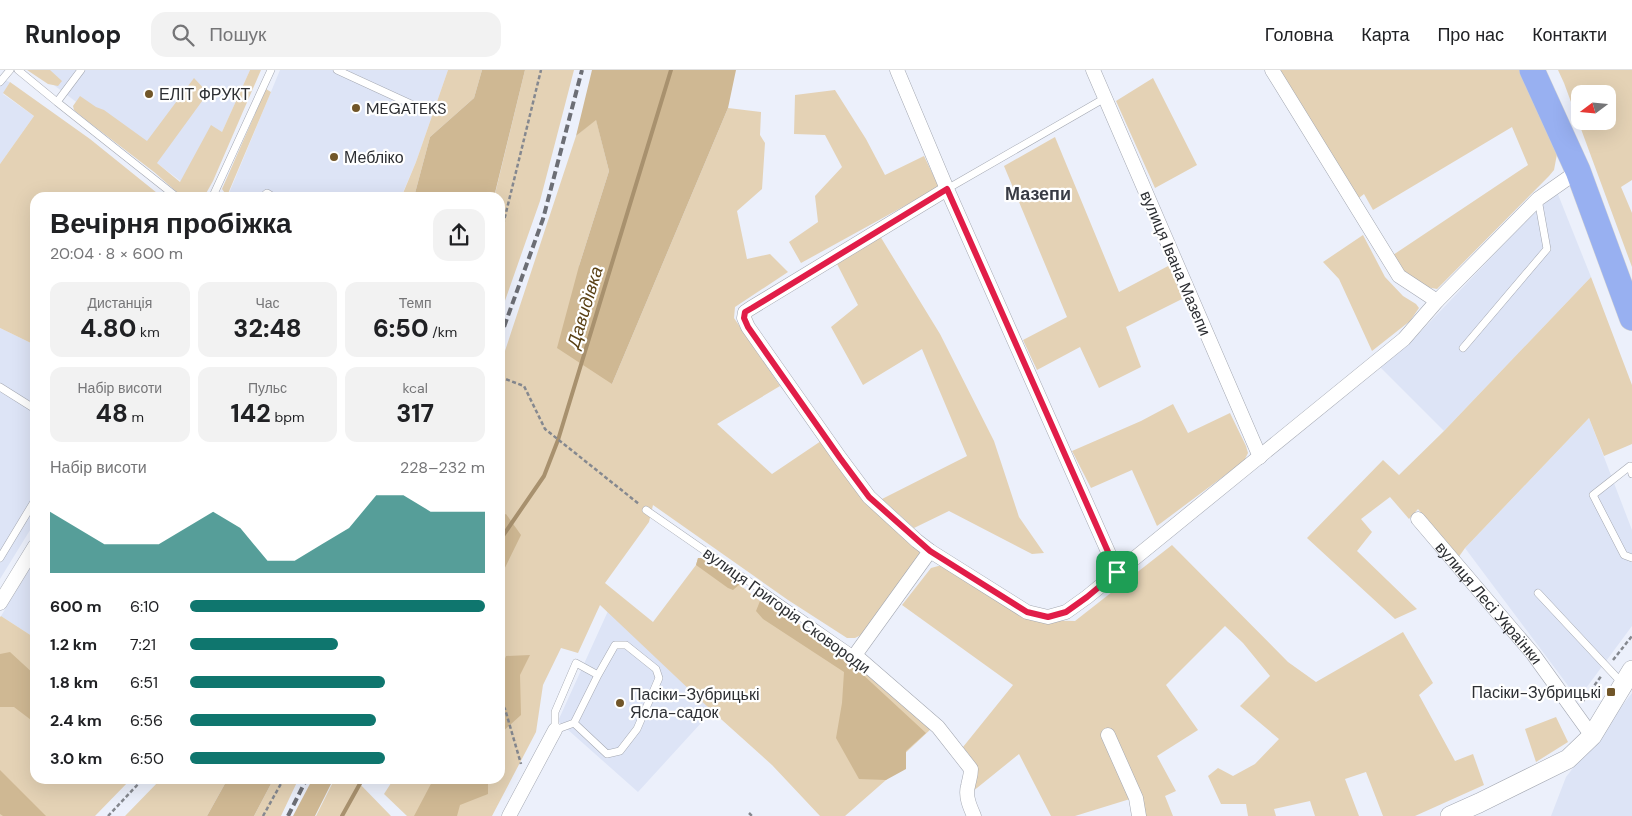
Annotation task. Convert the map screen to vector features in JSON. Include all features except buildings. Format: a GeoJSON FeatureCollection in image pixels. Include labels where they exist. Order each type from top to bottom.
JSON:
{"type":"FeatureCollection","features":[{"type":"Feature","properties":{"kind":"highway"},"geometry":{"type":"LineString","coordinates":[[1532,70],[1578,171],[1632,318]]}},
{"type":"Feature","properties":{"kind":"main road"},"geometry":{"type":"LineString","coordinates":[[1450,816],[1479,804],[1568,759],[1592,736],[1628,677]]}},
{"type":"Feature","properties":{"kind":"street"},"geometry":{"type":"LineString","coordinates":[[897,70],[947,189],[1117,572]]}},
{"type":"Feature","properties":{"kind":"street","name":"вулиця Івана Мазепи"},"geometry":{"type":"LineString","coordinates":[[1093,70],[1260,457]]}},
{"type":"Feature","properties":{"kind":"street"},"geometry":{"type":"LineString","coordinates":[[1272,70],[1399,276],[1437,301]]}},
{"type":"Feature","properties":{"kind":"street"},"geometry":{"type":"LineString","coordinates":[[947,189],[745,312],[744,318],[759,343],[869,497],[930,551],[1027,612],[1048,617],[1066,612],[1087,597],[1404,339],[1437,301],[1538,199],[1578,171]]}},
{"type":"Feature","properties":{"kind":"street","name":"вулиця Лесі Українки"},"geometry":{"type":"LineString","coordinates":[[1418,519],[1534,654],[1592,736]]}},
{"type":"Feature","properties":{"kind":"street"},"geometry":{"type":"LineString","coordinates":[[855,655],[930,551]]}},
{"type":"Feature","properties":{"kind":"street"},"geometry":{"type":"LineString","coordinates":[[0,603],[30,554]]}},
{"type":"Feature","properties":{"kind":"street","name":"вулиця Григорія Сковороди"},"geometry":{"type":"LineString","coordinates":[[855,655],[938,727],[971,769],[971,778],[967,788],[968,802],[974,816]]}},
{"type":"Feature","properties":{"kind":"street"},"geometry":{"type":"LineString","coordinates":[[509,816],[556,730]]}},
{"type":"Feature","properties":{"kind":"street"},"geometry":{"type":"LineString","coordinates":[[1108,734],[1136,798],[1139,816]]}},
{"type":"Feature","properties":{"kind":"lane"},"geometry":{"type":"LineString","coordinates":[[0,82],[10,70]]}},
{"type":"Feature","properties":{"kind":"lane"},"geometry":{"type":"LineString","coordinates":[[18,70],[170,192]]}},
{"type":"Feature","properties":{"kind":"lane"},"geometry":{"type":"LineString","coordinates":[[57,102],[81,70]]}},
{"type":"Feature","properties":{"kind":"lane"},"geometry":{"type":"LineString","coordinates":[[215,192],[270,70]]}},
{"type":"Feature","properties":{"kind":"lane"},"geometry":{"type":"LineString","coordinates":[[336,70],[413,105]]}},
{"type":"Feature","properties":{"kind":"lane"},"geometry":{"type":"LineString","coordinates":[[947,189],[1105,98]]}},
{"type":"Feature","properties":{"kind":"lane"},"geometry":{"type":"LineString","coordinates":[[1463,348],[1547,249],[1538,199]]}},
{"type":"Feature","properties":{"kind":"lane"},"geometry":{"type":"LineString","coordinates":[[0,387],[30,405]]}},
{"type":"Feature","properties":{"kind":"lane"},"geometry":{"type":"LineString","coordinates":[[1632,474],[1630,466],[1593,495],[1624,555],[1632,558]]}},
{"type":"Feature","properties":{"kind":"lane"},"geometry":{"type":"LineString","coordinates":[[0,558],[30,508]]}},
{"type":"Feature","properties":{"kind":"lane","name":"вулиця Григорія Сковороди"},"geometry":{"type":"LineString","coordinates":[[646,510],[855,655]]}},
{"type":"Feature","properties":{"kind":"lane"},"geometry":{"type":"LineString","coordinates":[[1538,593],[1628,677]]}},
{"type":"Feature","properties":{"kind":"lane"},"geometry":{"type":"LineString","coordinates":[[574,723],[607,754],[620,751],[637,729],[659,678],[656,669],[626,645],[615,645],[574,723],[556,730],[555,712],[576,663],[598,675]]}},
{"type":"Feature","properties":{"kind":"path"},"geometry":{"type":"LineString","coordinates":[[505,217],[541,70]]}},
{"type":"Feature","properties":{"kind":"path"},"geometry":{"type":"LineString","coordinates":[[505,379],[524,386],[545,429],[646,510]]}},
{"type":"Feature","properties":{"kind":"path"},"geometry":{"type":"LineString","coordinates":[[505,709],[526,782]]}},
{"type":"Feature","properties":{"kind":"path"},"geometry":{"type":"LineString","coordinates":[[108,816],[138,784]]}},
{"type":"Feature","properties":{"kind":"path"},"geometry":{"type":"LineString","coordinates":[[263,816],[281,784]]}},
{"type":"Feature","properties":{"kind":"path"},"geometry":{"type":"LineString","coordinates":[[749,813],[752,816]]}},
{"type":"Feature","properties":{"kind":"shaded area"},"geometry":{"type":"Polygon","coordinates":[[[27,70],[50,70],[62,81],[58,86],[48,84],[27,70]]]}},
{"type":"Feature","properties":{"kind":"shaded area"},"geometry":{"type":"Polygon","coordinates":[[[34,70],[250,70],[195,192],[34,70]]]}},
{"type":"Feature","properties":{"kind":"shaded area"},"geometry":{"type":"Polygon","coordinates":[[[250,70],[261,70],[207,192],[177,192],[154,172],[86,120],[74,110],[73,106],[80,96],[104,110],[147,141],[194,78],[208,93],[157,163],[180,182],[211,125],[222,132],[250,70]]]}},
{"type":"Feature","properties":{"kind":"shaded area"},"geometry":{"type":"Polygon","coordinates":[[[280,70],[448,70],[416,162],[403,192],[229,192],[280,70]]]}},
{"type":"Feature","properties":{"kind":"shaded area"},"geometry":{"type":"Polygon","coordinates":[[[448,70],[482,70],[474,98],[430,137],[415,192],[404,192],[448,70]]]}},
{"type":"Feature","properties":{"kind":"shaded area"},"geometry":{"type":"Polygon","coordinates":[[[482,70],[525,70],[495,192],[415,192],[430,137],[474,98],[482,70]]]}},
{"type":"Feature","properties":{"kind":"shaded area"},"geometry":{"type":"Polygon","coordinates":[[[525,70],[574,70],[540,201],[505,301],[505,192],[495,192],[525,70]]]}},
{"type":"Feature","properties":{"kind":"shaded area"},"geometry":{"type":"Polygon","coordinates":[[[592,70],[736,70],[728,108],[612,384],[557,348],[579,266],[609,171],[596,120],[576,136],[592,70]]]}},
{"type":"Feature","properties":{"kind":"shaded area"},"geometry":{"type":"Polygon","coordinates":[[[1278,70],[1519,70],[1557,154],[1554,170],[1437,289],[1421,286],[1399,269],[1393,255],[1528,165],[1512,127],[1373,210],[1364,194],[1359,198],[1334,162],[1278,70]]]}},
{"type":"Feature","properties":{"kind":"shaded area"},"geometry":{"type":"Polygon","coordinates":[[[1558,70],[1632,70],[1632,180],[1621,187],[1632,213],[1632,267],[1581,130],[1616,130],[1616,85],[1571,85],[1571,102],[1558,70]]]}},
{"type":"Feature","properties":{"kind":"shaded area"},"geometry":{"type":"Polygon","coordinates":[[[1153,78],[1197,165],[1155,188],[1116,101],[1153,78]]]}},
{"type":"Feature","properties":{"kind":"shaded area"},"geometry":{"type":"Polygon","coordinates":[[[0,79],[10,82],[3,94],[34,116],[0,164],[0,79]]]}},
{"type":"Feature","properties":{"kind":"shaded area"},"geometry":{"type":"Polygon","coordinates":[[[10,82],[90,139],[156,192],[30,192],[30,343],[0,328],[0,164],[34,116],[3,93],[10,82]]]}},
{"type":"Feature","properties":{"kind":"shaded area"},"geometry":{"type":"Polygon","coordinates":[[[266,89],[271,92],[229,192],[224,192],[222,189],[266,89]]]}},
{"type":"Feature","properties":{"kind":"shaded area"},"geometry":{"type":"Polygon","coordinates":[[[835,90],[866,139],[885,175],[924,156],[939,187],[801,263],[789,242],[818,222],[815,196],[842,167],[825,135],[794,134],[795,95],[835,90]]]}},
{"type":"Feature","properties":{"kind":"shaded area"},"geometry":{"type":"Polygon","coordinates":[[[728,108],[761,112],[760,135],[765,143],[762,189],[737,211],[747,259],[770,254],[788,272],[735,307],[734,318],[780,386],[717,424],[772,474],[821,441],[919,549],[920,557],[863,634],[855,638],[847,638],[788,600],[653,505],[649,522],[605,583],[653,622],[696,565],[698,558],[706,558],[760,601],[781,612],[852,659],[932,728],[899,759],[886,780],[845,816],[820,816],[772,765],[600,605],[578,653],[561,648],[543,685],[536,732],[492,816],[407,816],[384,794],[390,784],[505,784],[505,351],[576,136],[596,119],[609,171],[579,266],[612,384],[728,108]]]}},
{"type":"Feature","properties":{"kind":"shaded area"},"geometry":{"type":"Polygon","coordinates":[[[1055,137],[1119,292],[1170,265],[1182,299],[1126,327],[1141,367],[1099,388],[1080,347],[1037,370],[1023,340],[1067,317],[1004,166],[1055,137]]]}},
{"type":"Feature","properties":{"kind":"shaded area"},"geometry":{"type":"Polygon","coordinates":[[[1557,192],[1591,277],[1444,431],[1379,366],[1408,345],[1523,224],[1557,192]]]}},
{"type":"Feature","properties":{"kind":"shaded area"},"geometry":{"type":"Polygon","coordinates":[[[1363,235],[1385,277],[1403,296],[1419,308],[1410,321],[1372,351],[1339,279],[1323,262],[1363,235]]]}},
{"type":"Feature","properties":{"kind":"shaded area"},"geometry":{"type":"Polygon","coordinates":[[[880,236],[940,334],[994,441],[1019,517],[1044,553],[1032,554],[949,511],[914,528],[882,499],[967,456],[922,349],[863,385],[831,327],[858,305],[837,264],[880,236]]]}},
{"type":"Feature","properties":{"kind":"shaded area"},"geometry":{"type":"Polygon","coordinates":[[[1591,277],[1632,385],[1632,444],[1604,456],[1589,418],[1465,548],[1458,558],[1418,509],[1409,519],[1390,497],[1361,519],[1372,532],[1357,551],[1417,609],[1395,619],[1307,538],[1383,460],[1399,475],[1444,431],[1591,277]]]}},
{"type":"Feature","properties":{"kind":"shaded area"},"geometry":{"type":"Polygon","coordinates":[[[0,328],[30,343],[30,530],[0,579],[0,328]]]}},
{"type":"Feature","properties":{"kind":"shaded area"},"geometry":{"type":"Polygon","coordinates":[[[1173,404],[1188,433],[1230,413],[1248,453],[1244,461],[1157,526],[1132,470],[1091,488],[1072,451],[1141,421],[1173,404]]]}},
{"type":"Feature","properties":{"kind":"shaded area"},"geometry":{"type":"Polygon","coordinates":[[[1589,418],[1632,530],[1632,626],[1578,699],[1465,548],[1589,418]]]}},
{"type":"Feature","properties":{"kind":"shaded area"},"geometry":{"type":"Polygon","coordinates":[[[505,514],[521,535],[505,568],[505,514]]]}},
{"type":"Feature","properties":{"kind":"shaded area"},"geometry":{"type":"Polygon","coordinates":[[[1172,545],[1288,662],[1316,682],[1403,632],[1433,683],[1419,695],[1455,761],[1473,754],[1484,785],[1415,816],[1383,816],[1366,772],[1345,779],[1359,816],[1315,816],[1310,801],[1274,809],[1276,816],[1248,816],[1246,804],[1221,804],[1208,776],[1218,768],[1233,776],[1255,764],[1279,739],[1240,706],[1270,676],[1243,643],[1225,626],[1166,685],[1198,730],[1157,756],[1176,791],[1165,796],[1173,816],[1144,816],[1130,799],[1075,816],[1051,816],[1019,754],[972,792],[976,764],[963,747],[1013,685],[902,605],[931,568],[942,565],[1030,620],[1075,621],[1172,545]]]}},
{"type":"Feature","properties":{"kind":"shaded area"},"geometry":{"type":"Polygon","coordinates":[[[698,558],[706,558],[740,584],[733,590],[728,588],[696,565],[698,558]]]}},
{"type":"Feature","properties":{"kind":"shaded area"},"geometry":{"type":"Polygon","coordinates":[[[30,568],[30,635],[1,616],[30,568]]]}},
{"type":"Feature","properties":{"kind":"shaded area"},"geometry":{"type":"Polygon","coordinates":[[[760,601],[833,647],[926,733],[906,751],[906,769],[886,780],[859,779],[836,738],[842,703],[844,672],[763,619],[756,611],[760,601]]]}},
{"type":"Feature","properties":{"kind":"shaded area"},"geometry":{"type":"Polygon","coordinates":[[[608,611],[712,711],[638,792],[558,721],[608,611]]]}},
{"type":"Feature","properties":{"kind":"shaded area"},"geometry":{"type":"Polygon","coordinates":[[[0,617],[30,635],[30,784],[126,784],[95,816],[0,816],[0,617]]]}},
{"type":"Feature","properties":{"kind":"shaded area"},"geometry":{"type":"Polygon","coordinates":[[[10,652],[30,670],[30,719],[14,707],[0,707],[0,654],[10,652]]]}},
{"type":"Feature","properties":{"kind":"shaded area"},"geometry":{"type":"Polygon","coordinates":[[[530,655],[520,675],[521,715],[505,729],[505,659],[506,656],[530,655]]]}},
{"type":"Feature","properties":{"kind":"shaded area"},"geometry":{"type":"Polygon","coordinates":[[[1632,693],[1632,816],[1551,816],[1566,777],[1632,693]]]}},
{"type":"Feature","properties":{"kind":"shaded area"},"geometry":{"type":"Polygon","coordinates":[[[1556,717],[1568,742],[1536,762],[1525,729],[1556,717]]]}},
{"type":"Feature","properties":{"kind":"shaded area"},"geometry":{"type":"Polygon","coordinates":[[[0,770],[46,816],[3,816],[0,814],[0,770]]]}},
{"type":"Feature","properties":{"kind":"shaded area"},"geometry":{"type":"Polygon","coordinates":[[[156,784],[225,784],[207,816],[125,816],[156,784]]]}},
{"type":"Feature","properties":{"kind":"shaded area"},"geometry":{"type":"Polygon","coordinates":[[[225,784],[271,784],[254,816],[207,816],[225,784]]]}},
{"type":"Feature","properties":{"kind":"shaded area"},"geometry":{"type":"Polygon","coordinates":[[[271,784],[296,784],[281,816],[254,816],[271,784]]]}},
{"type":"Feature","properties":{"kind":"shaded area"},"geometry":{"type":"Polygon","coordinates":[[[310,784],[331,784],[315,816],[293,816],[310,784]]]}},
{"type":"Feature","properties":{"kind":"shaded area"},"geometry":{"type":"Polygon","coordinates":[[[332,784],[360,784],[391,816],[316,816],[332,784]]]}},
{"type":"Feature","properties":{"kind":"shaded area"},"geometry":{"type":"Polygon","coordinates":[[[431,784],[488,784],[488,794],[460,805],[457,816],[414,816],[431,784]]]}},
{"type":"Feature","properties":{"kind":"waterway","name":"Давидівка"},"geometry":{"type":"LineString","coordinates":[[505,533],[544,476],[558,440],[671,70]]}},
{"type":"Feature","properties":{"kind":"waterway"},"geometry":{"type":"LineString","coordinates":[[342,816],[360,784]]}},
{"type":"Feature","properties":{"kind":"railway"},"geometry":{"type":"LineString","coordinates":[[505,324],[543,219],[582,70]]}},
{"type":"Feature","properties":{"kind":"railway"},"geometry":{"type":"LineString","coordinates":[[288,816],[304,784]]}},
{"type":"Feature","properties":{"kind":"place","name":"ЕЛІТ ФРУКТ"},"geometry":{"type":"Point","coordinates":[149,94]}},
{"type":"Feature","properties":{"kind":"place","name":"MEGATEKS"},"geometry":{"type":"Point","coordinates":[356,108]}},
{"type":"Feature","properties":{"kind":"place","name":"Мебліко"},"geometry":{"type":"Point","coordinates":[334,157]}},
{"type":"Feature","properties":{"kind":"place","name":"Пасіки-Зубрицькі"},"geometry":{"type":"Point","coordinates":[1611,692]}},
{"type":"Feature","properties":{"kind":"place","name":"Пасіки-Зубрицькі Ясла-садок"},"geometry":{"type":"Point","coordinates":[620,703]}},
{"type":"Feature","properties":{"kind":"district","name":"Мазепи"},"geometry":{"type":"Point","coordinates":[1038,194]}},
{"type":"Feature","properties":{"kind":"route"},"geometry":{"type":"LineString","coordinates":[[947,189],[1117,572],[1066,612],[1048,617],[1027,612],[930,551],[869,497],[748,327],[744,318],[745,312],[947,189]]}}]}
